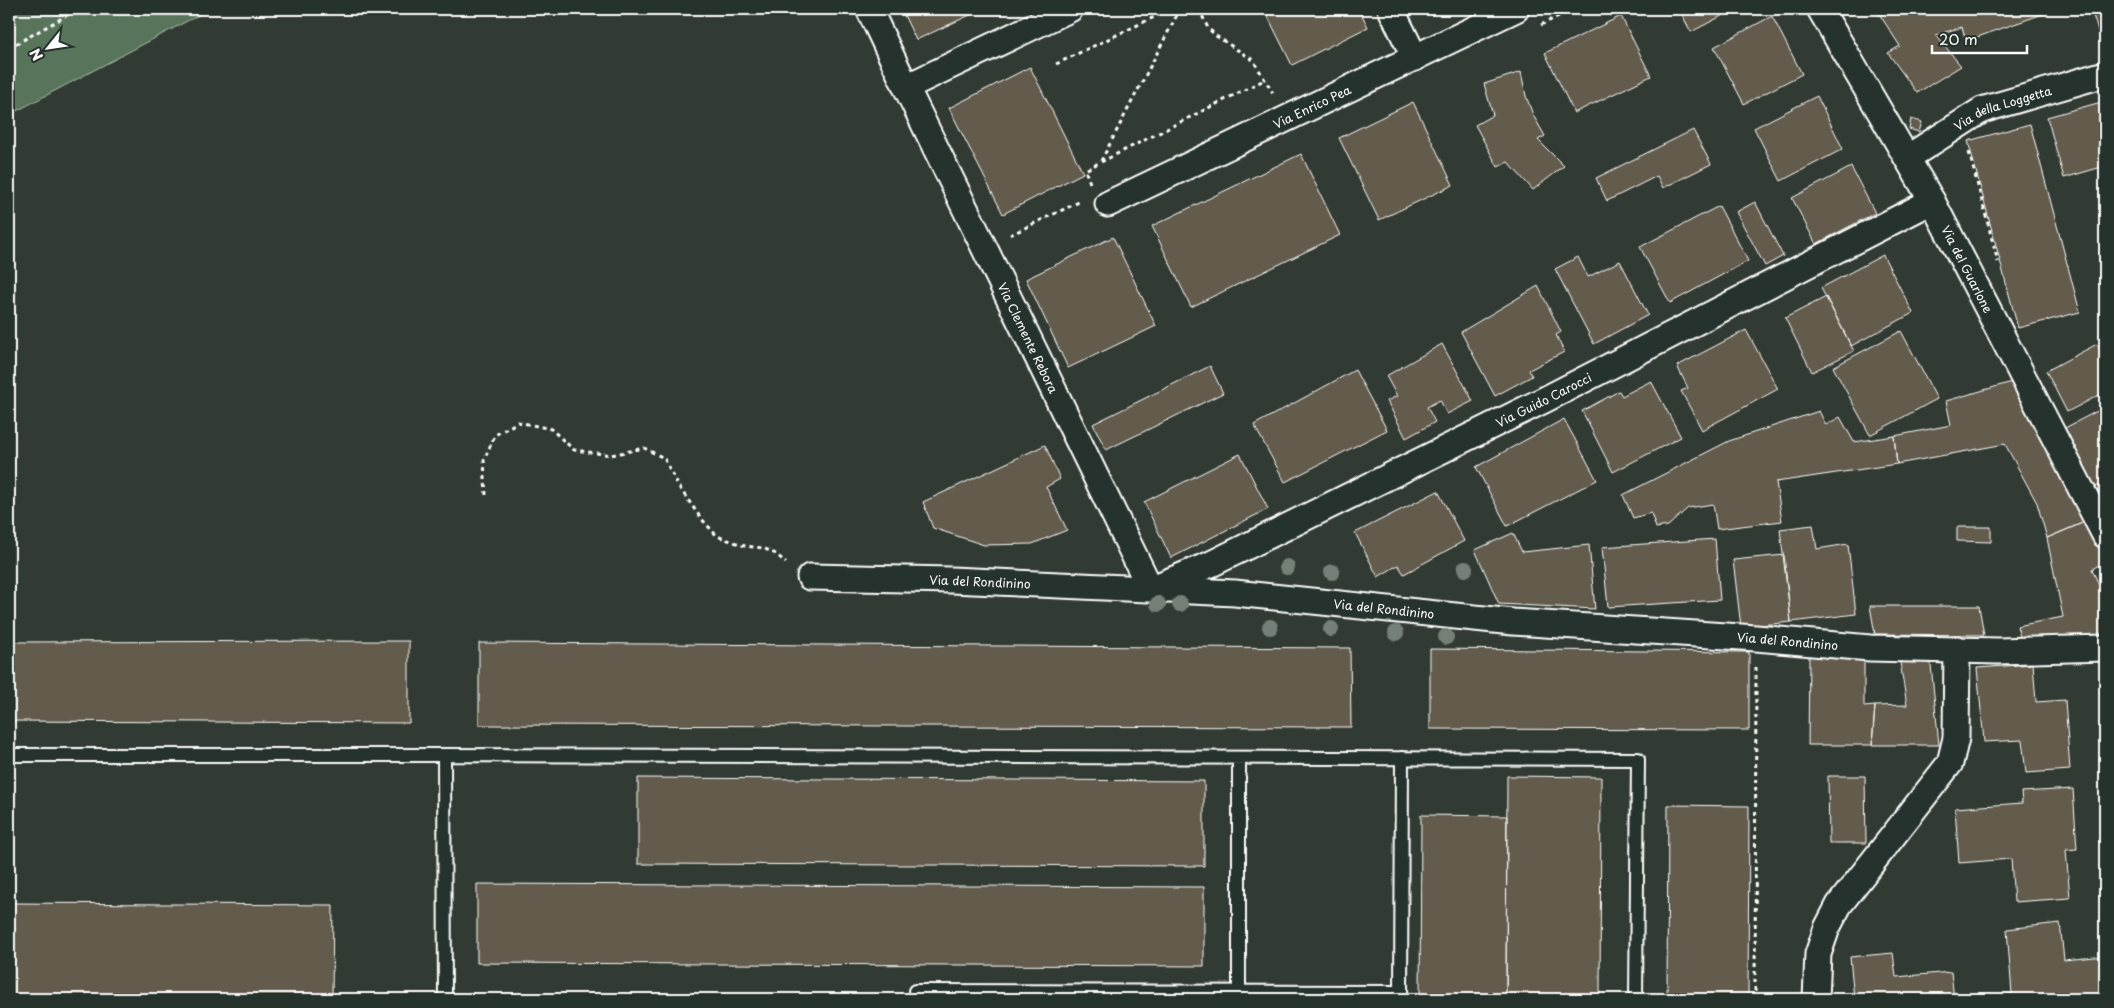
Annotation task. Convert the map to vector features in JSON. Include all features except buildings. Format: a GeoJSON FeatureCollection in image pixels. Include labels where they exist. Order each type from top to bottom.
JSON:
{"type":"FeatureCollection","features":[{"type":"Feature","properties":{"kind":"street","name":"Via Clemente Rebora"},"geometry":{"type":"LineString","coordinates":[[869,9],[1150,588]]}},
{"type":"Feature","properties":{"kind":"street"},"geometry":{"type":"LineString","coordinates":[[906,87],[1070,9]]}},
{"type":"Feature","properties":{"kind":"street"},"geometry":{"type":"LineString","coordinates":[[1391,9],[1415,58]]}},
{"type":"Feature","properties":{"kind":"street","name":"Via Enrico Pea"},"geometry":{"type":"LineString","coordinates":[[1097,201],[1286,119],[1516,9]]}},
{"type":"Feature","properties":{"kind":"street","name":"Via del Guarlone"},"geometry":{"type":"LineString","coordinates":[[1820,9],[1932,201],[2105,535]]}},
{"type":"Feature","properties":{"kind":"street","name":"Via della Loggetta"},"geometry":{"type":"LineString","coordinates":[[1907,158],[1982,110],[2105,74]]}},
{"type":"Feature","properties":{"kind":"street","name":"Via Guido Carocci"},"geometry":{"type":"LineString","coordinates":[[1150,588],[1212,564],[1509,417],[1932,201]]}},
{"type":"Feature","properties":{"kind":"street","name":"Via del Rondinino"},"geometry":{"type":"LineString","coordinates":[[810,577],[1150,588],[1235,593],[1513,622],[1756,638],[1870,648],[1998,651],[2105,648]]}},
{"type":"Feature","properties":{"kind":"street"},"geometry":{"type":"LineString","coordinates":[[1816,999],[1818,954],[1827,928],[1839,904],[1950,763],[1956,738],[1957,650]]}},
{"type":"Feature","properties":{"kind":"lane"},"geometry":{"type":"LineString","coordinates":[[444,755],[444,999]]}},
{"type":"Feature","properties":{"kind":"lane"},"geometry":{"type":"LineString","coordinates":[[9,756],[444,755],[1638,759],[1636,999]]}},
{"type":"Feature","properties":{"kind":"lane"},"geometry":{"type":"LineString","coordinates":[[1239,758],[1239,995]]}},
{"type":"Feature","properties":{"kind":"lane"},"geometry":{"type":"LineString","coordinates":[[915,991],[1401,996],[1402,758]]}},
{"type":"Feature","properties":{"kind":"path"},"geometry":{"type":"LineString","coordinates":[[9,48],[78,9]]}},
{"type":"Feature","properties":{"kind":"path"},"geometry":{"type":"LineString","coordinates":[[1056,64],[1171,9]]}},
{"type":"Feature","properties":{"kind":"path"},"geometry":{"type":"LineString","coordinates":[[1100,163],[1180,9]]}},
{"type":"Feature","properties":{"kind":"path"},"geometry":{"type":"LineString","coordinates":[[1199,9],[1208,28],[1216,36],[1253,60],[1266,79],[1286,119]]}},
{"type":"Feature","properties":{"kind":"path"},"geometry":{"type":"LineString","coordinates":[[1969,150],[1999,266]]}},
{"type":"Feature","properties":{"kind":"path"},"geometry":{"type":"LineString","coordinates":[[1003,239],[1097,201]]}},
{"type":"Feature","properties":{"kind":"path"},"geometry":{"type":"LineString","coordinates":[[486,494],[484,460],[495,435],[518,422],[551,429],[574,450],[611,455],[644,448],[664,458],[684,495],[717,536],[776,554],[788,564],[810,577]]}},
{"type":"Feature","properties":{"kind":"path"},"geometry":{"type":"LineString","coordinates":[[1755,999],[1756,638]]}},
{"type":"Feature","properties":{"kind":"green space"},"geometry":{"type":"Polygon","coordinates":[[[9,9],[210,9],[9,115],[9,9]]]}}]}
